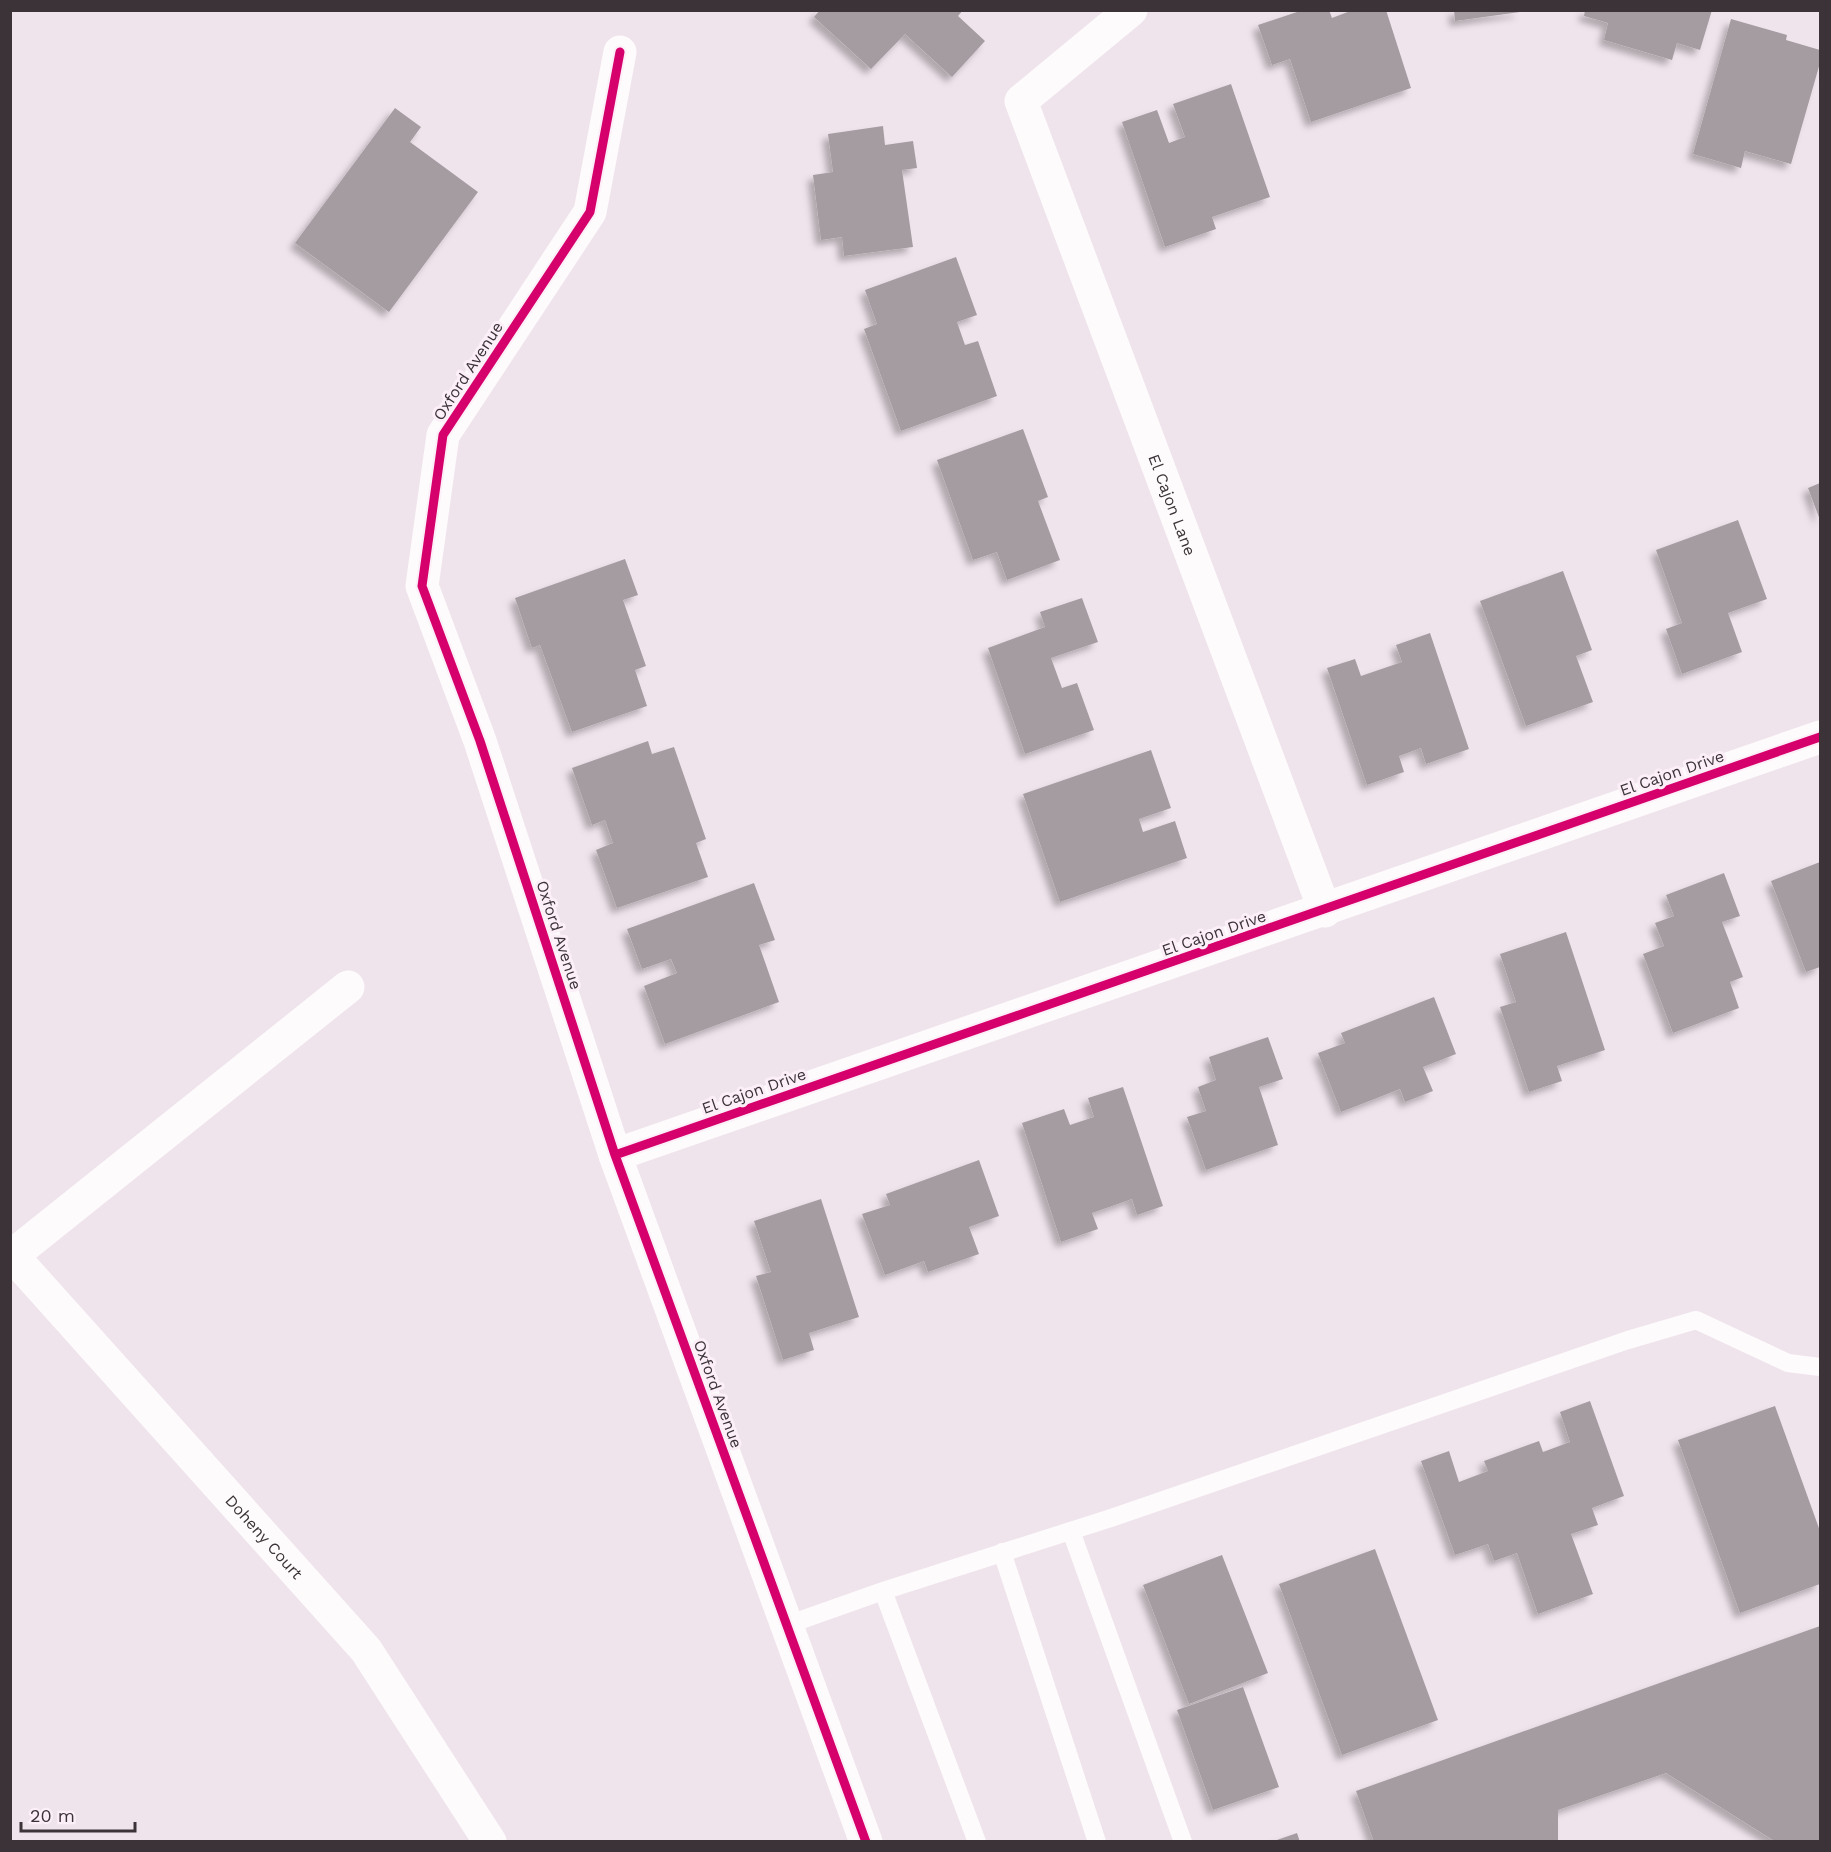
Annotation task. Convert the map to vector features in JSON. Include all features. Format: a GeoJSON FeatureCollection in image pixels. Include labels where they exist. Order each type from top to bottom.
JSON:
{"type":"FeatureCollection","features":[{"type":"Feature","properties":{"kind":"street","name":"El Cajon Lane"},"geometry":{"type":"LineString","coordinates":[[1131,10],[1021,100],[1325,911]]}},
{"type":"Feature","properties":{"kind":"street","name":"Oxford Avenue"},"geometry":{"type":"LineString","coordinates":[[620,52],[590,212],[444,435],[422,586],[480,741],[615,1155],[866,1842]]}},
{"type":"Feature","properties":{"kind":"street","name":"El Cajon Drive"},"geometry":{"type":"LineString","coordinates":[[615,1155],[1325,911],[1821,737]]}},
{"type":"Feature","properties":{"kind":"street"},"geometry":{"type":"LineString","coordinates":[[12,1254],[348,987]]}},
{"type":"Feature","properties":{"kind":"street","name":"Doheny Court"},"geometry":{"type":"LineString","coordinates":[[12,1254],[366,1650],[490,1842]]}},
{"type":"Feature","properties":{"kind":"lane"},"geometry":{"type":"LineString","coordinates":[[787,1624],[1071,1531],[1616,1344],[1696,1320],[1788,1363],[1821,1366]]}},
{"type":"Feature","properties":{"kind":"lane"},"geometry":{"type":"LineString","coordinates":[[1071,1531],[1183,1842]]}},
{"type":"Feature","properties":{"kind":"lane"},"geometry":{"type":"LineString","coordinates":[[1002,1552],[1097,1842]]}},
{"type":"Feature","properties":{"kind":"lane"},"geometry":{"type":"LineString","coordinates":[[883,1591],[977,1842]]}},
{"type":"Feature","properties":{"kind":"building"},"geometry":{"type":"Polygon","coordinates":[[[820,10],[963,10],[958,16],[985,41],[952,77],[905,34],[871,69],[814,17],[820,10]]]}},
{"type":"Feature","properties":{"kind":"building"},"geometry":{"type":"Polygon","coordinates":[[[1303,10],[1329,10],[1332,18],[1353,10],[1386,10],[1411,88],[1311,122],[1290,59],[1272,65],[1258,25],[1303,10]]]}},
{"type":"Feature","properties":{"kind":"building"},"geometry":{"type":"Polygon","coordinates":[[[1454,10],[1520,10],[1520,12],[1455,21],[1454,10]]]}},
{"type":"Feature","properties":{"kind":"building"},"geometry":{"type":"Polygon","coordinates":[[[1585,10],[1712,10],[1700,50],[1677,43],[1672,60],[1604,40],[1608,23],[1584,16],[1585,10]]]}},
{"type":"Feature","properties":{"kind":"building"},"geometry":{"type":"Polygon","coordinates":[[[1731,19],[1787,35],[1786,40],[1820,50],[1820,63],[1791,164],[1745,151],[1741,168],[1693,154],[1731,19]]]}},
{"type":"Feature","properties":{"kind":"building"},"geometry":{"type":"Polygon","coordinates":[[[1231,84],[1270,197],[1212,217],[1216,229],[1165,247],[1122,122],[1157,110],[1169,143],[1185,137],[1173,104],[1231,84]]]}},
{"type":"Feature","properties":{"kind":"building"},"geometry":{"type":"Polygon","coordinates":[[[395,108],[421,127],[410,142],[478,192],[389,312],[295,243],[395,108]]]}},
{"type":"Feature","properties":{"kind":"building"},"geometry":{"type":"Polygon","coordinates":[[[883,126],[885,145],[913,141],[917,168],[902,170],[913,247],[844,256],[842,237],[821,240],[813,175],[833,172],[828,134],[883,126]]]}},
{"type":"Feature","properties":{"kind":"building"},"geometry":{"type":"Polygon","coordinates":[[[956,257],[977,315],[957,322],[965,345],[978,341],[997,396],[901,431],[864,329],[877,324],[865,290],[956,257]]]}},
{"type":"Feature","properties":{"kind":"building"},"geometry":{"type":"Polygon","coordinates":[[[1023,429],[1048,497],[1038,501],[1060,560],[1007,580],[997,552],[973,560],[937,460],[1023,429]]]}},
{"type":"Feature","properties":{"kind":"building"},"geometry":{"type":"Polygon","coordinates":[[[1820,483],[1820,520],[1808,488],[1820,483]]]}},
{"type":"Feature","properties":{"kind":"building"},"geometry":{"type":"Polygon","coordinates":[[[1738,520],[1767,599],[1728,613],[1742,652],[1682,674],[1666,629],[1682,623],[1656,550],[1738,520]]]}},
{"type":"Feature","properties":{"kind":"building"},"geometry":{"type":"Polygon","coordinates":[[[625,559],[638,595],[623,600],[646,666],[635,670],[647,706],[572,732],[540,645],[532,648],[515,598],[625,559]]]}},
{"type":"Feature","properties":{"kind":"building"},"geometry":{"type":"Polygon","coordinates":[[[1563,571],[1592,650],[1576,656],[1593,702],[1526,726],[1480,601],[1563,571]]]}},
{"type":"Feature","properties":{"kind":"building"},"geometry":{"type":"Polygon","coordinates":[[[1082,598],[1098,642],[1051,658],[1062,688],[1077,683],[1094,730],[1025,754],[988,648],[1045,627],[1040,612],[1082,598]]]}},
{"type":"Feature","properties":{"kind":"building"},"geometry":{"type":"Polygon","coordinates":[[[1430,633],[1469,749],[1426,764],[1421,748],[1399,756],[1404,772],[1367,785],[1327,668],[1355,659],[1361,676],[1402,662],[1396,645],[1430,633]]]}},
{"type":"Feature","properties":{"kind":"building"},"geometry":{"type":"Polygon","coordinates":[[[648,741],[652,754],[674,747],[706,839],[696,843],[708,877],[617,908],[596,850],[613,843],[605,820],[592,825],[572,768],[648,741]]]}},
{"type":"Feature","properties":{"kind":"building"},"geometry":{"type":"Polygon","coordinates":[[[1151,750],[1171,808],[1139,819],[1143,832],[1175,821],[1187,858],[1060,902],[1023,794],[1151,750]]]}},
{"type":"Feature","properties":{"kind":"building"},"geometry":{"type":"Polygon","coordinates":[[[1820,862],[1820,967],[1806,972],[1771,881],[1820,862]]]}},
{"type":"Feature","properties":{"kind":"building"},"geometry":{"type":"Polygon","coordinates":[[[1724,873],[1740,916],[1722,922],[1743,977],[1730,982],[1739,1008],[1673,1033],[1643,954],[1664,946],[1655,923],[1674,916],[1666,895],[1724,873]]]}},
{"type":"Feature","properties":{"kind":"building"},"geometry":{"type":"Polygon","coordinates":[[[754,883],[775,940],[759,945],[779,1002],[665,1044],[644,986],[677,973],[671,959],[642,969],[627,929],[754,883]]]}},
{"type":"Feature","properties":{"kind":"building"},"geometry":{"type":"Polygon","coordinates":[[[1566,932],[1605,1050],[1557,1066],[1562,1081],[1529,1092],[1500,1007],[1516,1002],[1500,954],[1566,932]]]}},
{"type":"Feature","properties":{"kind":"building"},"geometry":{"type":"Polygon","coordinates":[[[1434,997],[1456,1054],[1423,1067],[1433,1091],[1405,1102],[1400,1089],[1341,1112],[1318,1053],[1345,1043],[1341,1033],[1434,997]]]}},
{"type":"Feature","properties":{"kind":"building"},"geometry":{"type":"Polygon","coordinates":[[[1268,1037],[1283,1079],[1259,1087],[1278,1145],[1206,1170],[1187,1117],[1206,1111],[1198,1087],[1216,1080],[1209,1057],[1268,1037]]]}},
{"type":"Feature","properties":{"kind":"building"},"geometry":{"type":"Polygon","coordinates":[[[1123,1087],[1163,1206],[1137,1215],[1132,1199],[1092,1213],[1098,1229],[1061,1242],[1022,1123],[1064,1109],[1070,1125],[1094,1117],[1088,1098],[1123,1087]]]}},
{"type":"Feature","properties":{"kind":"building"},"geometry":{"type":"Polygon","coordinates":[[[979,1160],[999,1216],[969,1227],[979,1254],[928,1272],[924,1261],[885,1275],[862,1214],[890,1205],[886,1194],[979,1160]]]}},
{"type":"Feature","properties":{"kind":"building"},"geometry":{"type":"Polygon","coordinates":[[[821,1199],[859,1317],[809,1333],[814,1350],[783,1360],[756,1276],[771,1272],[754,1221],[821,1199]]]}},
{"type":"Feature","properties":{"kind":"building"},"geometry":{"type":"Polygon","coordinates":[[[1590,1401],[1624,1496],[1592,1508],[1598,1525],[1571,1534],[1593,1594],[1538,1614],[1517,1553],[1494,1561],[1488,1544],[1455,1555],[1421,1461],[1449,1451],[1459,1482],[1488,1471],[1484,1461],[1539,1441],[1543,1452],[1570,1442],[1560,1412],[1590,1401]]]}},
{"type":"Feature","properties":{"kind":"building"},"geometry":{"type":"Polygon","coordinates":[[[1775,1406],[1820,1531],[1820,1584],[1740,1613],[1678,1440],[1775,1406]]]}},
{"type":"Feature","properties":{"kind":"building"},"geometry":{"type":"Polygon","coordinates":[[[1375,1549],[1438,1720],[1342,1755],[1279,1584],[1375,1549]]]}},
{"type":"Feature","properties":{"kind":"building"},"geometry":{"type":"Polygon","coordinates":[[[1222,1555],[1268,1673],[1189,1704],[1143,1585],[1222,1555]]]}},
{"type":"Feature","properties":{"kind":"building"},"geometry":{"type":"Polygon","coordinates":[[[1820,1626],[1820,1842],[1776,1842],[1666,1773],[1558,1810],[1558,1842],[1374,1842],[1356,1791],[1820,1626]]]}},
{"type":"Feature","properties":{"kind":"building"},"geometry":{"type":"Polygon","coordinates":[[[1243,1687],[1279,1787],[1213,1810],[1177,1710],[1243,1687]]]}},
{"type":"Feature","properties":{"kind":"building"},"geometry":{"type":"Polygon","coordinates":[[[1297,1833],[1300,1842],[1274,1842],[1274,1841],[1297,1833]]]}},
{"type":"Feature","properties":{"kind":"cycle path"},"geometry":{"type":"LineString","coordinates":[[620,52],[590,212],[443,435],[422,586],[480,741],[615,1155],[866,1842]]}},
{"type":"Feature","properties":{"kind":"cycle path"},"geometry":{"type":"LineString","coordinates":[[615,1155],[1820,737]]}}]}
